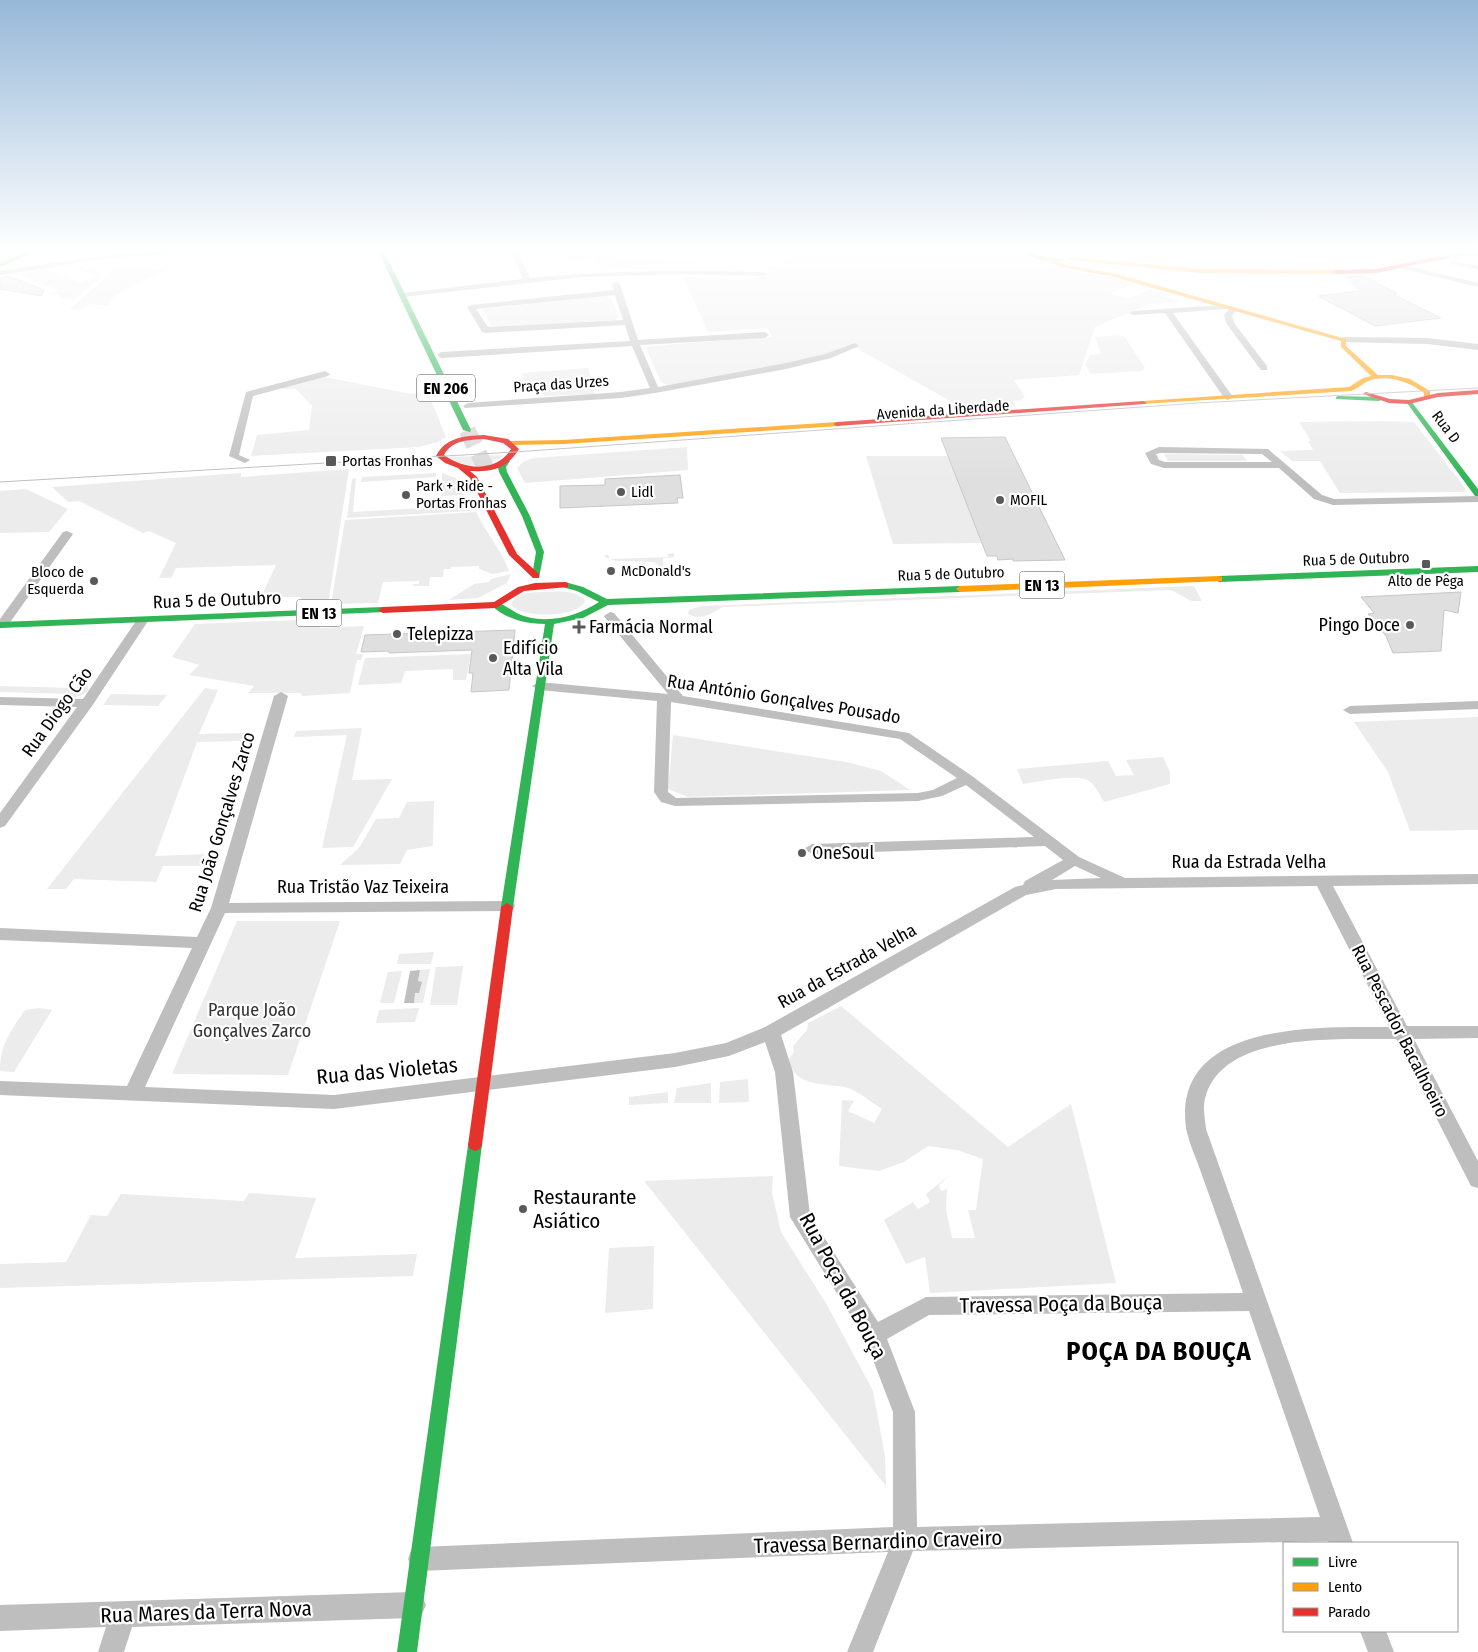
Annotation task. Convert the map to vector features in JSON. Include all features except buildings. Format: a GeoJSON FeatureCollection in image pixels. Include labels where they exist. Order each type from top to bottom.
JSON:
{"type":"FeatureCollection","features":[{"type":"Feature","properties":{"kind":"main road"},"geometry":{"type":"LineString","coordinates":[[416,326],[415,348],[456,433],[451,444]]}},
{"type":"Feature","properties":{"kind":"main road"},"geometry":{"type":"LineString","coordinates":[[417,326],[436,345],[479,430],[491,438]]}},
{"type":"Feature","properties":{"kind":"main road","name":"EN 206"},"geometry":{"type":"LineString","coordinates":[[417,326],[466,430]]}},
{"type":"Feature","properties":{"kind":"main road"},"geometry":{"type":"LineString","coordinates":[[1292,326],[1344,340],[1343,346],[1377,378],[1442,383],[1478,381]]}},
{"type":"Feature","properties":{"kind":"main road","name":"Avenida da Liberdade"},"geometry":{"type":"LineString","coordinates":[[491,438],[510,443],[573,441],[1352,389],[1362,381],[1377,378]]}},
{"type":"Feature","properties":{"kind":"main road"},"geometry":{"type":"LineString","coordinates":[[1407,381],[1425,389],[1428,395],[1426,398],[1478,392]]}},
{"type":"Feature","properties":{"kind":"main road"},"geometry":{"type":"LineString","coordinates":[[1358,384],[1362,392],[1379,399]]}},
{"type":"Feature","properties":{"kind":"main road","name":"Avenida da Liberdade"},"geometry":{"type":"LineString","coordinates":[[460,467],[485,467],[508,460],[582,451],[1131,411],[1361,397],[1409,402],[1426,398]]}},
{"type":"Feature","properties":{"kind":"main road","name":"Rua D"},"geometry":{"type":"LineString","coordinates":[[1409,402],[1478,494]]}},
{"type":"Feature","properties":{"kind":"main road"},"geometry":{"type":"LineString","coordinates":[[491,438],[470,438],[451,444],[443,450],[440,456],[444,461],[460,467],[473,477],[513,556],[540,580],[582,589],[606,602],[597,611],[577,618],[550,622],[515,617],[503,612],[496,605],[511,593],[540,580]]}},
{"type":"Feature","properties":{"kind":"main road"},"geometry":{"type":"LineString","coordinates":[[510,443],[515,450],[502,467],[503,472],[526,516],[540,552],[540,580]]}},
{"type":"Feature","properties":{"kind":"main road"},"geometry":{"type":"LineString","coordinates":[[523,546],[540,580]]}},
{"type":"Feature","properties":{"kind":"main road","name":"Rua 5 de Outubro"},"geometry":{"type":"LineString","coordinates":[[606,602],[1478,569]]}},
{"type":"Feature","properties":{"kind":"main road","name":"Rua 5 de Outubro"},"geometry":{"type":"LineString","coordinates":[[1,625],[142,621],[496,605]]}},
{"type":"Feature","properties":{"kind":"main road"},"geometry":{"type":"LineString","coordinates":[[407,1652],[508,906],[539,686],[550,622]]}},
{"type":"Feature","properties":{"kind":"street"},"geometry":{"type":"LineString","coordinates":[[483,326],[485,330],[555,326]]}},
{"type":"Feature","properties":{"kind":"street"},"geometry":{"type":"LineString","coordinates":[[630,326],[655,390]]}},
{"type":"Feature","properties":{"kind":"street"},"geometry":{"type":"LineString","coordinates":[[1178,326],[1228,397]]}},
{"type":"Feature","properties":{"kind":"street"},"geometry":{"type":"LineString","coordinates":[[1232,326],[1264,368]]}},
{"type":"Feature","properties":{"kind":"street"},"geometry":{"type":"LineString","coordinates":[[441,355],[765,335]]}},
{"type":"Feature","properties":{"kind":"street"},"geometry":{"type":"LineString","coordinates":[[1344,340],[1478,342]]}},
{"type":"Feature","properties":{"kind":"street"},"geometry":{"type":"LineString","coordinates":[[1452,342],[1478,347]]}},
{"type":"Feature","properties":{"kind":"street","name":"Praça das Urzes"},"geometry":{"type":"LineString","coordinates":[[468,406],[621,395],[655,390],[786,366],[828,356],[855,346]]}},
{"type":"Feature","properties":{"kind":"street"},"geometry":{"type":"LineString","coordinates":[[245,460],[234,456],[247,397],[266,388],[305,381],[325,374]]}},
{"type":"Feature","properties":{"kind":"street"},"geometry":{"type":"LineString","coordinates":[[1281,465],[1164,465],[1155,462],[1150,453],[1159,450],[1258,450],[1268,453],[1318,497],[1333,502],[1478,499]]}},
{"type":"Feature","properties":{"kind":"street"},"geometry":{"type":"LineString","coordinates":[[1,625],[67,534]]}},
{"type":"Feature","properties":{"kind":"street"},"geometry":{"type":"LineString","coordinates":[[610,616],[679,699]]}},
{"type":"Feature","properties":{"kind":"street","name":"Rua Diogo Cão"},"geometry":{"type":"LineString","coordinates":[[0,823],[87,703],[142,621]]}},
{"type":"Feature","properties":{"kind":"street","name":"Rua António Gonçalves Pousado"},"geometry":{"type":"LineString","coordinates":[[539,686],[679,699],[904,736],[966,779],[1074,860],[1103,875],[1126,883]]}},
{"type":"Feature","properties":{"kind":"street","name":"Rua João Gonçalves Zarco"},"geometry":{"type":"LineString","coordinates":[[134,1094],[219,908],[281,696]]}},
{"type":"Feature","properties":{"kind":"street"},"geometry":{"type":"LineString","coordinates":[[664,698],[661,792],[666,799],[675,802],[918,797],[937,793],[966,779]]}},
{"type":"Feature","properties":{"kind":"street"},"geometry":{"type":"LineString","coordinates":[[0,701],[87,703]]}},
{"type":"Feature","properties":{"kind":"street"},"geometry":{"type":"LineString","coordinates":[[1350,710],[1478,705]]}},
{"type":"Feature","properties":{"kind":"street"},"geometry":{"type":"LineString","coordinates":[[812,849],[1049,841]]}},
{"type":"Feature","properties":{"kind":"street","name":"Rua da Estrada Velha"},"geometry":{"type":"LineString","coordinates":[[771,1032],[1074,860]]}},
{"type":"Feature","properties":{"kind":"street","name":"Rua da Estrada Velha"},"geometry":{"type":"LineString","coordinates":[[1021,891],[1056,884],[1478,879]]}},
{"type":"Feature","properties":{"kind":"street","name":"Rua Pescador Bacalhoeiro"},"geometry":{"type":"LineString","coordinates":[[1323,882],[1478,1180]]}},
{"type":"Feature","properties":{"kind":"street","name":"Rua Tristão Vaz Teixeira"},"geometry":{"type":"LineString","coordinates":[[219,908],[508,906]]}},
{"type":"Feature","properties":{"kind":"street"},"geometry":{"type":"LineString","coordinates":[[0,934],[202,943]]}},
{"type":"Feature","properties":{"kind":"street","name":"Rua das Violetas"},"geometry":{"type":"LineString","coordinates":[[0,1088],[334,1102],[484,1085],[694,1057],[729,1049],[771,1032]]}},
{"type":"Feature","properties":{"kind":"street","name":"Rua Poça da Bouça"},"geometry":{"type":"LineString","coordinates":[[771,1032],[784,1072],[800,1217],[874,1335],[904,1412],[905,1539],[860,1652]]}},
{"type":"Feature","properties":{"kind":"street"},"geometry":{"type":"LineString","coordinates":[[1339,1536],[1196,1129],[1195,1100],[1202,1081],[1230,1054],[1250,1044],[1277,1036],[1478,1032]]}},
{"type":"Feature","properties":{"kind":"street","name":"Travessa Poça da Bouça"},"geometry":{"type":"LineString","coordinates":[[874,1335],[926,1306],[1256,1302]]}},
{"type":"Feature","properties":{"kind":"street","name":"Travessa Bernardino Craveiro"},"geometry":{"type":"LineString","coordinates":[[420,1559],[905,1539],[1339,1536]]}},
{"type":"Feature","properties":{"kind":"street","name":"Rua Mares da Terra Nova"},"geometry":{"type":"LineString","coordinates":[[0,1618],[122,1616],[413,1605]]}},
{"type":"Feature","properties":{"kind":"street"},"geometry":{"type":"LineString","coordinates":[[111,1652],[122,1616]]}},
{"type":"Feature","properties":{"kind":"street"},"geometry":{"type":"LineString","coordinates":[[1373,1632],[1381,1652]]}},
{"type":"Feature","properties":{"kind":"green space"},"geometry":{"type":"Polygon","coordinates":[[[705,326],[1097,326],[1095,327],[1079,375],[1014,380],[1025,397],[1021,400],[1012,401],[1016,406],[966,410],[853,346],[796,364],[668,385],[661,382],[646,348],[648,346],[772,337],[767,328],[708,332],[705,326]]]}},
{"type":"Feature","properties":{"kind":"green space"},"geometry":{"type":"Polygon","coordinates":[[[1120,335],[1125,337],[1145,368],[1142,371],[1091,374],[1085,365],[1090,355],[1101,354],[1095,337],[1120,335]]]}},
{"type":"Feature","properties":{"kind":"green space"},"geometry":{"type":"Polygon","coordinates":[[[588,368],[595,394],[544,396],[535,382],[518,384],[515,379],[524,378],[522,373],[588,368]]]}},
{"type":"Feature","properties":{"kind":"green space"},"geometry":{"type":"Polygon","coordinates":[[[324,377],[411,394],[422,393],[429,395],[446,437],[438,442],[419,447],[251,456],[257,435],[309,430],[312,406],[296,389],[271,388],[324,377]]]}},
{"type":"Feature","properties":{"kind":"green space"},"geometry":{"type":"Polygon","coordinates":[[[1299,422],[1414,422],[1465,488],[1465,492],[1340,493],[1320,461],[1292,461],[1280,451],[1313,450],[1308,441],[1311,441],[1299,422]]]}},
{"type":"Feature","properties":{"kind":"green space"},"geometry":{"type":"Polygon","coordinates":[[[687,447],[688,470],[525,483],[517,468],[524,461],[534,458],[687,447]]]}},
{"type":"Feature","properties":{"kind":"green space"},"geometry":{"type":"Polygon","coordinates":[[[1164,454],[1243,455],[1247,461],[1168,461],[1164,454]]]}},
{"type":"Feature","properties":{"kind":"green space"},"geometry":{"type":"Polygon","coordinates":[[[504,455],[492,462],[477,465],[462,464],[450,457],[504,455]]]}},
{"type":"Feature","properties":{"kind":"green space"},"geometry":{"type":"Polygon","coordinates":[[[866,456],[948,456],[982,543],[893,544],[866,456]]]}},
{"type":"Feature","properties":{"kind":"green space"},"geometry":{"type":"Polygon","coordinates":[[[349,469],[328,605],[306,605],[300,597],[261,597],[276,565],[176,568],[171,578],[159,578],[176,543],[149,531],[143,533],[79,501],[68,502],[52,487],[241,473],[241,477],[349,469]]]}},
{"type":"Feature","properties":{"kind":"green space"},"geometry":{"type":"Polygon","coordinates":[[[436,473],[436,477],[361,482],[362,477],[436,473]]]}},
{"type":"Feature","properties":{"kind":"green space"},"geometry":{"type":"Polygon","coordinates":[[[442,473],[456,478],[464,495],[441,496],[442,473]]]}},
{"type":"Feature","properties":{"kind":"green space"},"geometry":{"type":"Polygon","coordinates":[[[356,478],[353,512],[440,507],[441,503],[466,501],[470,511],[347,518],[352,479],[356,478]]]}},
{"type":"Feature","properties":{"kind":"green space"},"geometry":{"type":"Polygon","coordinates":[[[26,489],[68,509],[49,532],[0,533],[0,491],[26,489]]]}},
{"type":"Feature","properties":{"kind":"green space"},"geometry":{"type":"Polygon","coordinates":[[[476,512],[502,555],[509,571],[493,574],[479,569],[479,566],[451,567],[451,569],[444,569],[443,577],[430,577],[429,586],[413,586],[414,584],[419,584],[419,581],[383,582],[378,603],[331,604],[345,520],[476,512]]]}},
{"type":"Feature","properties":{"kind":"green space"},"geometry":{"type":"Polygon","coordinates":[[[674,553],[674,557],[663,558],[664,574],[675,574],[668,576],[660,575],[658,565],[654,562],[616,561],[609,559],[668,557],[668,554],[674,553]]]}},
{"type":"Feature","properties":{"kind":"green space"},"geometry":{"type":"Polygon","coordinates":[[[511,574],[507,583],[478,598],[449,600],[474,584],[489,582],[491,579],[511,574]]]}},
{"type":"Feature","properties":{"kind":"green space"},"geometry":{"type":"Polygon","coordinates":[[[1194,586],[1202,601],[1191,601],[1171,590],[723,607],[702,617],[688,614],[689,610],[702,606],[1194,586]]]}},
{"type":"Feature","properties":{"kind":"green space"},"geometry":{"type":"Polygon","coordinates":[[[571,592],[585,601],[580,607],[572,611],[549,614],[525,612],[516,609],[511,604],[513,600],[527,593],[571,592]]]}},
{"type":"Feature","properties":{"kind":"green space"},"geometry":{"type":"Polygon","coordinates":[[[323,619],[320,628],[364,626],[356,654],[363,654],[361,660],[357,660],[350,693],[302,696],[301,693],[248,693],[254,686],[189,675],[199,665],[172,657],[195,624],[323,619]]]}},
{"type":"Feature","properties":{"kind":"green space"},"geometry":{"type":"Polygon","coordinates":[[[471,654],[466,680],[453,680],[453,669],[405,671],[401,683],[358,685],[365,658],[471,654]]]}},
{"type":"Feature","properties":{"kind":"green space"},"geometry":{"type":"Polygon","coordinates":[[[81,683],[88,687],[89,690],[82,695],[69,699],[72,694],[0,692],[0,686],[76,688],[81,683]]]}},
{"type":"Feature","properties":{"kind":"green space"},"geometry":{"type":"Polygon","coordinates":[[[205,688],[218,690],[199,734],[244,733],[241,741],[197,742],[155,856],[204,854],[201,866],[163,866],[156,882],[74,879],[66,889],[47,889],[205,688]]]}},
{"type":"Feature","properties":{"kind":"green space"},"geometry":{"type":"Polygon","coordinates":[[[111,694],[167,695],[158,706],[103,705],[111,694]]]}},
{"type":"Feature","properties":{"kind":"green space"},"geometry":{"type":"Polygon","coordinates":[[[1478,717],[1478,830],[1410,831],[1388,772],[1354,722],[1478,717]]]}},
{"type":"Feature","properties":{"kind":"green space"},"geometry":{"type":"Polygon","coordinates":[[[362,728],[352,780],[392,779],[353,847],[322,848],[347,735],[294,737],[296,731],[362,728]]]}},
{"type":"Feature","properties":{"kind":"green space"},"geometry":{"type":"Polygon","coordinates":[[[673,735],[846,762],[881,771],[910,790],[688,797],[668,789],[673,735]]]}},
{"type":"Feature","properties":{"kind":"green space"},"geometry":{"type":"Polygon","coordinates":[[[1163,757],[1170,772],[1170,784],[1104,802],[1095,787],[1087,780],[1065,778],[1023,784],[1017,769],[1108,761],[1116,776],[1134,775],[1126,760],[1163,757]]]}},
{"type":"Feature","properties":{"kind":"green space"},"geometry":{"type":"Polygon","coordinates":[[[434,801],[433,846],[407,850],[400,864],[340,865],[359,848],[376,819],[399,818],[407,802],[434,801]]]}},
{"type":"Feature","properties":{"kind":"green space","name":"Parque João Gonçalves Zarco"},"geometry":{"type":"Polygon","coordinates":[[[237,921],[340,921],[288,1075],[172,1074],[237,921]]]}},
{"type":"Feature","properties":{"kind":"green space"},"geometry":{"type":"Polygon","coordinates":[[[434,952],[431,964],[397,964],[399,954],[434,952]]]}},
{"type":"Feature","properties":{"kind":"green space"},"geometry":{"type":"Polygon","coordinates":[[[463,966],[457,1005],[430,1005],[436,967],[463,966]]]}},
{"type":"Feature","properties":{"kind":"green space"},"geometry":{"type":"Polygon","coordinates":[[[430,969],[423,1003],[414,1003],[415,993],[422,982],[418,982],[420,970],[430,969]]]}},
{"type":"Feature","properties":{"kind":"green space"},"geometry":{"type":"Polygon","coordinates":[[[402,971],[394,1003],[380,1003],[388,972],[402,971]]]}},
{"type":"Feature","properties":{"kind":"green space"},"geometry":{"type":"Polygon","coordinates":[[[841,1006],[1008,1147],[1071,1104],[1116,1283],[930,1293],[925,1257],[906,1264],[884,1220],[913,1202],[918,1209],[930,1202],[926,1194],[952,1173],[939,1185],[941,1191],[947,1189],[946,1209],[952,1238],[975,1238],[968,1210],[976,1210],[983,1159],[957,1150],[928,1146],[904,1162],[879,1171],[839,1166],[842,1100],[854,1101],[848,1111],[874,1123],[882,1109],[848,1088],[812,1083],[804,1080],[792,1069],[789,1059],[794,1052],[793,1046],[807,1030],[808,1023],[841,1006]]]}},
{"type":"Feature","properties":{"kind":"green space"},"geometry":{"type":"Polygon","coordinates":[[[39,1008],[52,1010],[14,1072],[0,1071],[0,1061],[4,1045],[11,1031],[25,1010],[39,1008]]]}},
{"type":"Feature","properties":{"kind":"green space"},"geometry":{"type":"Polygon","coordinates":[[[419,1008],[415,1022],[376,1023],[379,1010],[419,1008]]]}},
{"type":"Feature","properties":{"kind":"green space"},"geometry":{"type":"Polygon","coordinates":[[[748,1079],[749,1102],[719,1103],[720,1082],[748,1079]]]}},
{"type":"Feature","properties":{"kind":"green space"},"geometry":{"type":"Polygon","coordinates":[[[711,1083],[711,1103],[674,1103],[677,1088],[711,1083]]]}},
{"type":"Feature","properties":{"kind":"green space"},"geometry":{"type":"Polygon","coordinates":[[[668,1092],[668,1103],[629,1105],[629,1097],[668,1092]]]}},
{"type":"Feature","properties":{"kind":"green space"},"geometry":{"type":"Polygon","coordinates":[[[773,1176],[772,1193],[781,1232],[827,1305],[873,1391],[885,1456],[886,1486],[644,1181],[773,1176]]]}},
{"type":"Feature","properties":{"kind":"green space"},"geometry":{"type":"Polygon","coordinates":[[[249,1193],[316,1198],[295,1258],[417,1254],[413,1276],[0,1288],[0,1264],[66,1262],[91,1215],[107,1216],[121,1194],[244,1201],[249,1193]]]}},
{"type":"Feature","properties":{"kind":"green space"},"geometry":{"type":"Polygon","coordinates":[[[654,1246],[653,1309],[605,1313],[609,1248],[654,1246]]]}},
{"type":"Feature","properties":{"kind":"shaded area"},"geometry":{"type":"Polygon","coordinates":[[[420,970],[418,981],[422,982],[419,993],[415,993],[414,1003],[404,1003],[410,971],[420,970]]]}},
{"type":"Feature","properties":{"kind":"tunnel"},"geometry":{"type":"LineString","coordinates":[[467,430],[490,477]]}},
{"type":"Feature","properties":{"kind":"tram line"},"geometry":{"type":"LineString","coordinates":[[0,482],[515,452],[1197,403],[1478,388]]}},
{"type":"Feature","properties":{"kind":"traffic: fast"},"geometry":{"type":"LineString","coordinates":[[417,326],[467,430]]}},
{"type":"Feature","properties":{"kind":"traffic: fast"},"geometry":{"type":"LineString","coordinates":[[1338,398],[1379,399]]}},
{"type":"Feature","properties":{"kind":"traffic: fast"},"geometry":{"type":"LineString","coordinates":[[1409,402],[1478,494]]}},
{"type":"Feature","properties":{"kind":"traffic: fast"},"geometry":{"type":"LineString","coordinates":[[506,461],[502,467],[503,472],[526,516],[540,552],[536,576]]}},
{"type":"Feature","properties":{"kind":"traffic: fast"},"geometry":{"type":"LineString","coordinates":[[1219,579],[1478,569]]}},
{"type":"Feature","properties":{"kind":"traffic: fast"},"geometry":{"type":"LineString","coordinates":[[565,585],[580,589],[606,602],[960,589]]}},
{"type":"Feature","properties":{"kind":"traffic: fast"},"geometry":{"type":"LineString","coordinates":[[496,605],[522,618],[551,622],[580,616],[606,602]]}},
{"type":"Feature","properties":{"kind":"traffic: fast"},"geometry":{"type":"LineString","coordinates":[[0,625],[383,610]]}},
{"type":"Feature","properties":{"kind":"traffic: fast"},"geometry":{"type":"LineString","coordinates":[[507,907],[550,622]]}},
{"type":"Feature","properties":{"kind":"traffic: fast"},"geometry":{"type":"LineString","coordinates":[[407,1652],[475,1145]]}},
{"type":"Feature","properties":{"kind":"traffic: slow"},"geometry":{"type":"LineString","coordinates":[[1295,326],[1344,340],[1343,346],[1377,378]]}},
{"type":"Feature","properties":{"kind":"traffic: slow"},"geometry":{"type":"LineString","coordinates":[[1143,403],[1351,389],[1368,379],[1376,377],[1392,377],[1408,381],[1428,392],[1426,398]]}},
{"type":"Feature","properties":{"kind":"traffic: slow"},"geometry":{"type":"LineString","coordinates":[[510,443],[563,442],[837,424]]}},
{"type":"Feature","properties":{"kind":"traffic: slow"},"geometry":{"type":"LineString","coordinates":[[960,589],[1219,579]]}},
{"type":"Feature","properties":{"kind":"traffic: jam"},"geometry":{"type":"LineString","coordinates":[[1366,394],[1389,401],[1409,402],[1438,395],[1478,392]]}},
{"type":"Feature","properties":{"kind":"traffic: jam"},"geometry":{"type":"LineString","coordinates":[[837,424],[1143,403]]}},
{"type":"Feature","properties":{"kind":"traffic: jam"},"geometry":{"type":"LineString","coordinates":[[484,437],[505,441],[515,449],[510,458],[492,468],[481,469],[458,466],[440,456],[443,450],[453,442],[484,437]]}},
{"type":"Feature","properties":{"kind":"traffic: jam"},"geometry":{"type":"LineString","coordinates":[[461,467],[473,477],[513,555],[536,576]]}},
{"type":"Feature","properties":{"kind":"traffic: jam"},"geometry":{"type":"LineString","coordinates":[[383,610],[496,605],[521,589],[535,586],[565,585]]}},
{"type":"Feature","properties":{"kind":"traffic: jam"},"geometry":{"type":"LineString","coordinates":[[475,1145],[507,907]]}},
{"type":"Feature","properties":{"kind":"place","name":"Portas Fronhas"},"geometry":{"type":"Point","coordinates":[331,461]}},
{"type":"Feature","properties":{"kind":"place","name":"Lidl"},"geometry":{"type":"Point","coordinates":[621,492]}},
{"type":"Feature","properties":{"kind":"place","name":"Park + Ride - Portas Fronhas"},"geometry":{"type":"Point","coordinates":[406,495]}},
{"type":"Feature","properties":{"kind":"place","name":"MOFIL"},"geometry":{"type":"Point","coordinates":[1000,500]}},
{"type":"Feature","properties":{"kind":"place","name":"Alto de Pêga"},"geometry":{"type":"Point","coordinates":[1426,564]}},
{"type":"Feature","properties":{"kind":"place","name":"McDonald's"},"geometry":{"type":"Point","coordinates":[611,571]}},
{"type":"Feature","properties":{"kind":"place","name":"Bloco de Esquerda"},"geometry":{"type":"Point","coordinates":[94,581]}},
{"type":"Feature","properties":{"kind":"place","name":"Pingo Doce"},"geometry":{"type":"Point","coordinates":[1410,625]}},
{"type":"Feature","properties":{"kind":"place","name":"Farmácia Normal"},"geometry":{"type":"Point","coordinates":[579,627]}},
{"type":"Feature","properties":{"kind":"place","name":"Telepizza"},"geometry":{"type":"Point","coordinates":[397,634]}},
{"type":"Feature","properties":{"kind":"place","name":"Edifício Alta Vila"},"geometry":{"type":"Point","coordinates":[493,658]}},
{"type":"Feature","properties":{"kind":"place","name":"OneSoul"},"geometry":{"type":"Point","coordinates":[802,853]}},
{"type":"Feature","properties":{"kind":"place","name":"Restaurante Asiático"},"geometry":{"type":"Point","coordinates":[523,1209]}},
{"type":"Feature","properties":{"kind":"district","name":"POÇA DA BOUÇA"},"geometry":{"type":"Point","coordinates":[1159,1351]}}]}
